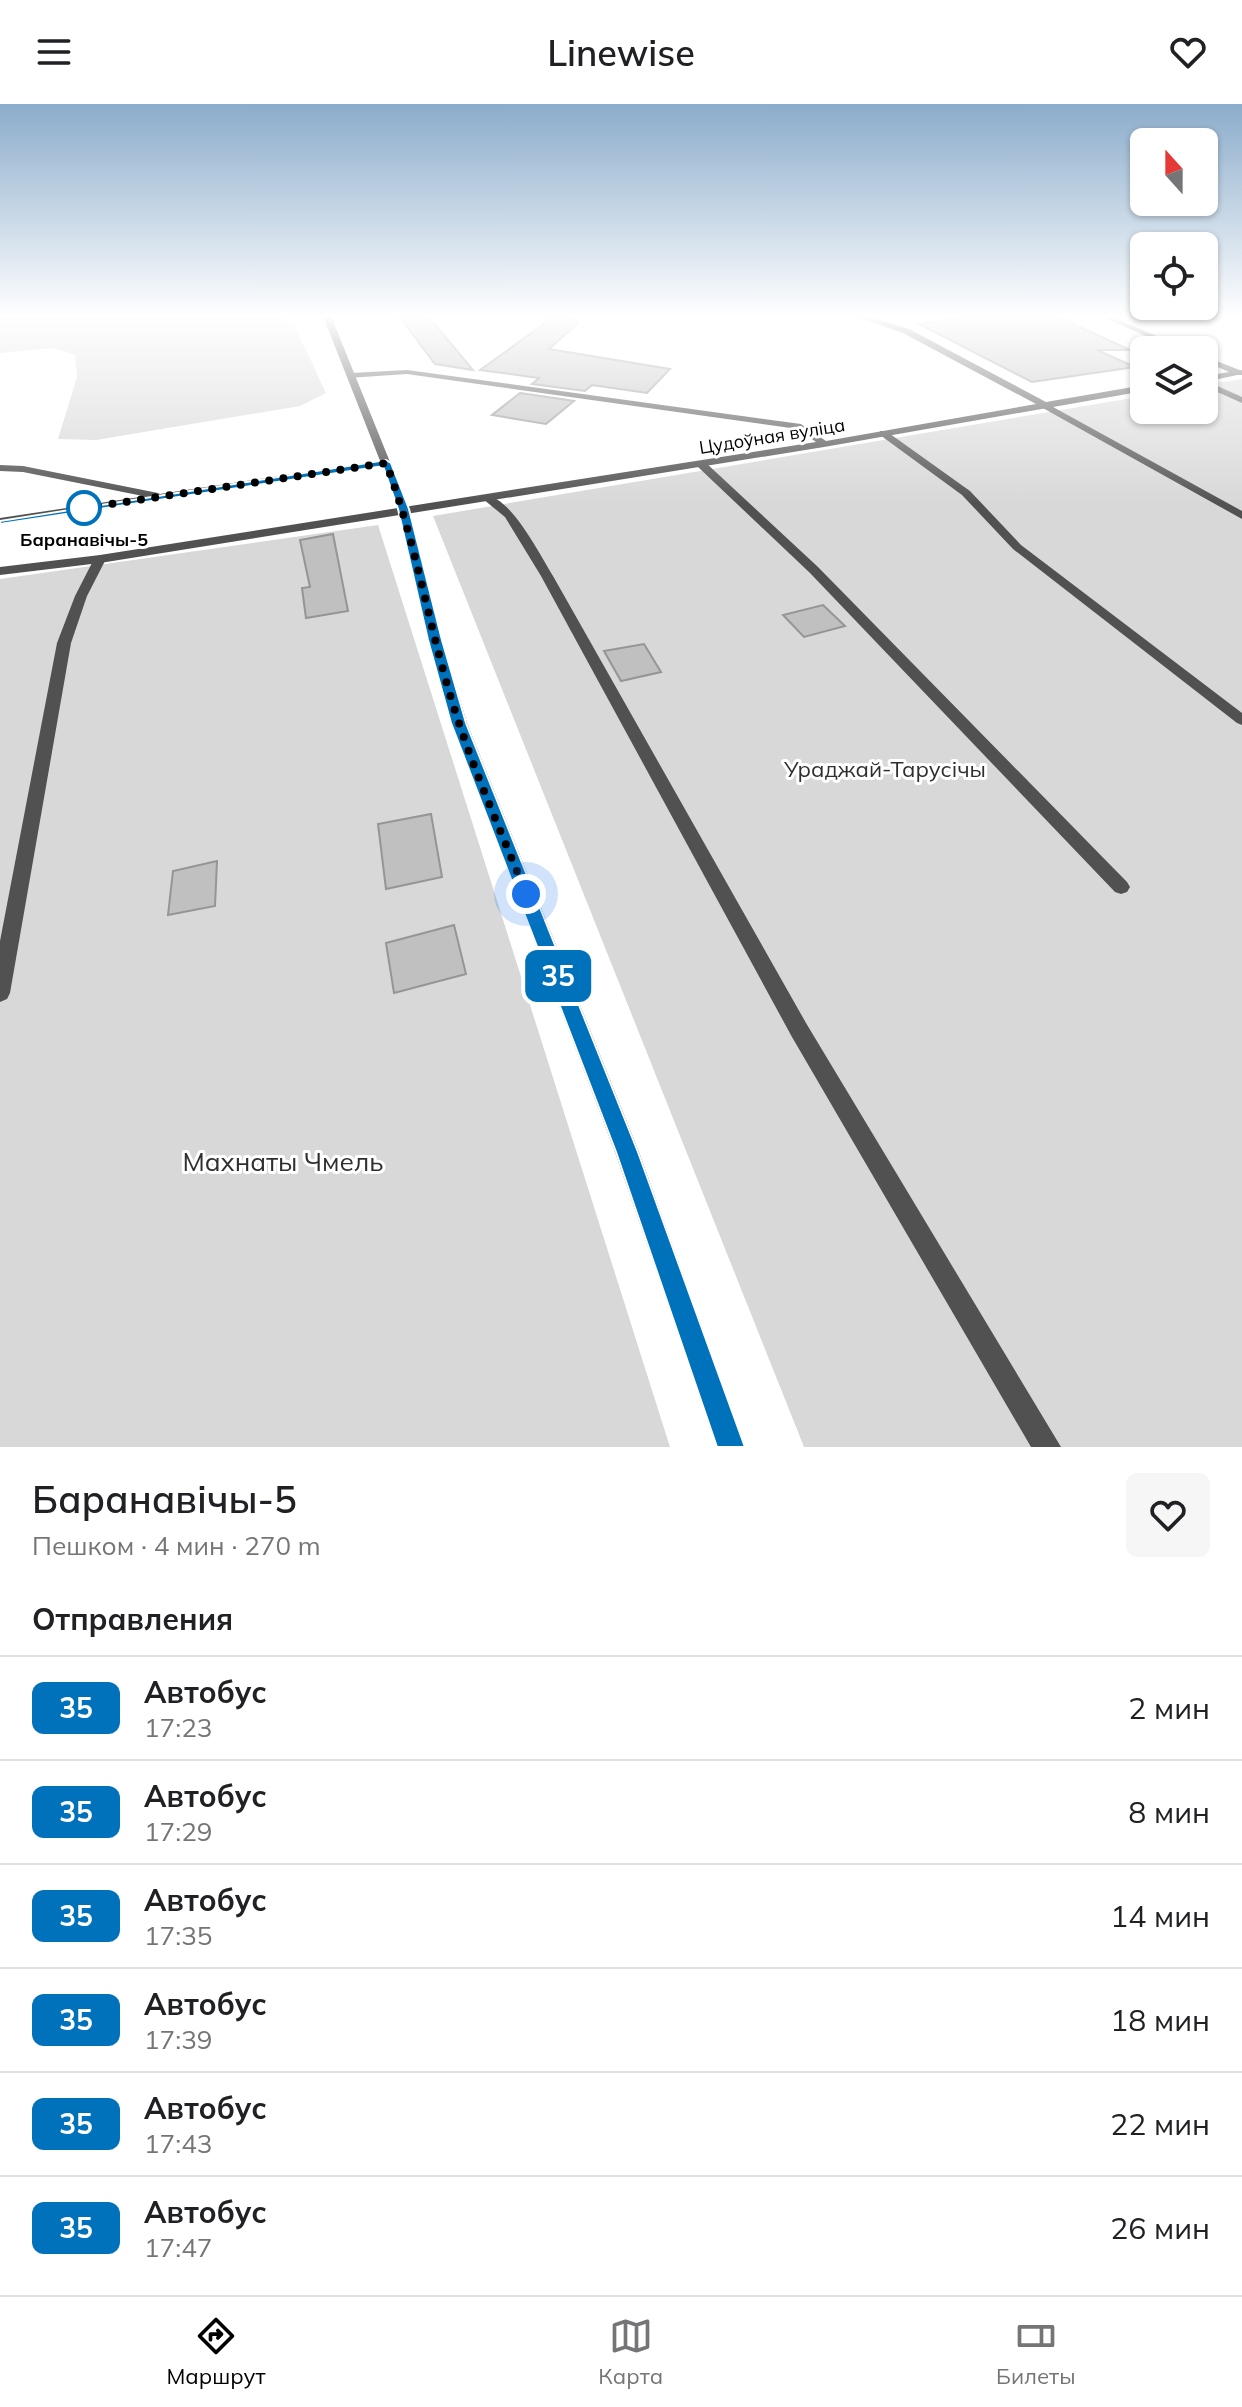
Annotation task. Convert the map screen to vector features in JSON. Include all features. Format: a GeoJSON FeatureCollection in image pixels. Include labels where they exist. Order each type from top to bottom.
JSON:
{"type":"FeatureCollection","features":[{"type":"Feature","properties":{"kind":"street"},"geometry":{"type":"LineString","coordinates":[[352,379],[404,509],[435,640],[459,723],[627,1152],[731,1447]]}},
{"type":"Feature","properties":{"kind":"street"},"geometry":{"type":"LineString","coordinates":[[455,379],[801,427],[824,444]]}},
{"type":"Feature","properties":{"kind":"street"},"geometry":{"type":"LineString","coordinates":[[995,379],[1242,516]]}},
{"type":"Feature","properties":{"kind":"street"},"geometry":{"type":"LineString","coordinates":[[1218,388],[1242,400]]}},
{"type":"Feature","properties":{"kind":"street","name":"Цудоўная вуліца"},"geometry":{"type":"LineString","coordinates":[[0,571],[100,559],[701,464],[1130,390]]}},
{"type":"Feature","properties":{"kind":"street"},"geometry":{"type":"LineString","coordinates":[[883,433],[966,493],[1017,547],[1242,720]]}},
{"type":"Feature","properties":{"kind":"street"},"geometry":{"type":"LineString","coordinates":[[0,521],[386,463]]}},
{"type":"Feature","properties":{"kind":"street"},"geometry":{"type":"LineString","coordinates":[[701,464],[814,570],[1121,887]]}},
{"type":"Feature","properties":{"kind":"street"},"geometry":{"type":"LineString","coordinates":[[0,468],[23,469],[158,496]]}},
{"type":"Feature","properties":{"kind":"street"},"geometry":{"type":"LineString","coordinates":[[487,497],[509,515],[547,576],[799,1030],[1047,1447]]}},
{"type":"Feature","properties":{"kind":"street"},"geometry":{"type":"LineString","coordinates":[[0,993],[52,725],[64,643],[81,596],[100,559]]}},
{"type":"Feature","properties":{"kind":"green space"},"geometry":{"type":"Polygon","coordinates":[[[76,379],[319,379],[326,393],[300,406],[96,440],[58,439],[76,379]]]}},
{"type":"Feature","properties":{"kind":"green space","name":"Ураджай-Тарусічы"},"geometry":{"type":"Polygon","coordinates":[[[1242,379],[1242,1447],[804,1447],[433,516],[1130,398],[1130,424],[1218,424],[1218,383],[1242,379]]]}},
{"type":"Feature","properties":{"kind":"green space","name":"Махнаты Чмель"},"geometry":{"type":"Polygon","coordinates":[[[378,525],[670,1447],[0,1447],[0,579],[378,525]]]}},
{"type":"Feature","properties":{"kind":"building"},"geometry":{"type":"Polygon","coordinates":[[[538,379],[661,379],[647,393],[592,385],[585,391],[532,384],[538,379]]]}},
{"type":"Feature","properties":{"kind":"building"},"geometry":{"type":"Polygon","coordinates":[[[1026,379],[1055,379],[1032,382],[1026,379]]]}},
{"type":"Feature","properties":{"kind":"building"},"geometry":{"type":"Polygon","coordinates":[[[520,393],[574,401],[546,424],[492,415],[520,393]]]}},
{"type":"Feature","properties":{"kind":"building"},"geometry":{"type":"Polygon","coordinates":[[[333,534],[348,611],[306,618],[302,588],[310,587],[300,540],[333,534]]]}},
{"type":"Feature","properties":{"kind":"building"},"geometry":{"type":"Polygon","coordinates":[[[823,605],[845,626],[804,637],[783,615],[823,605]]]}},
{"type":"Feature","properties":{"kind":"building"},"geometry":{"type":"Polygon","coordinates":[[[644,644],[661,672],[621,681],[604,651],[644,644]]]}},
{"type":"Feature","properties":{"kind":"building"},"geometry":{"type":"Polygon","coordinates":[[[431,814],[442,877],[386,889],[378,824],[431,814]]]}},
{"type":"Feature","properties":{"kind":"building"},"geometry":{"type":"Polygon","coordinates":[[[217,861],[215,906],[168,915],[173,871],[217,861]]]}},
{"type":"Feature","properties":{"kind":"building"},"geometry":{"type":"Polygon","coordinates":[[[454,925],[466,974],[394,993],[386,943],[454,925]]]}},
{"type":"Feature","properties":{"kind":"bus line","name":"35"},"geometry":{"type":"LineString","coordinates":[[0,521],[386,463],[404,509],[435,640],[459,723],[627,1152],[731,1447]]}},
{"type":"Feature","properties":{"kind":"place","name":"Баранавічы-5"},"geometry":{"type":"Point","coordinates":[84,508]}},
{"type":"Feature","properties":{"kind":"route"},"geometry":{"type":"LineString","coordinates":[[84,508],[386,463],[404,509],[435,640],[459,723],[526,894]]}}]}
